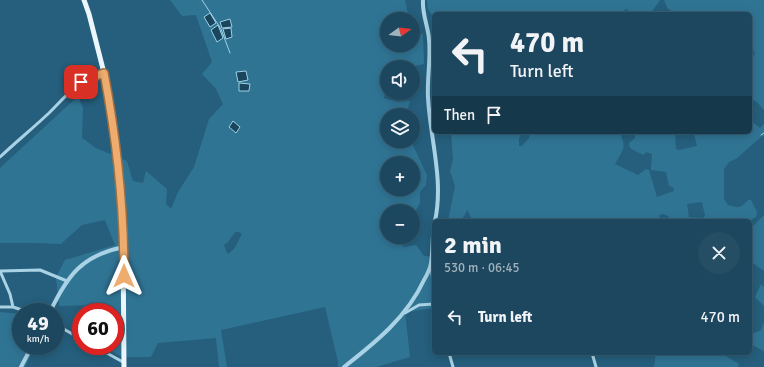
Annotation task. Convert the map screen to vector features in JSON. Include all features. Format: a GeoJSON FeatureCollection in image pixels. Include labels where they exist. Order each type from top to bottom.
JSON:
{"type":"FeatureCollection","features":[{"type":"Feature","properties":{"kind":"main road"},"geometry":{"type":"LineString","coordinates":[[84,0],[104,73],[116,145],[124,247],[124,364]]}},
{"type":"Feature","properties":{"kind":"street"},"geometry":{"type":"LineString","coordinates":[[423,0],[422,8],[430,46],[427,80],[429,119],[438,180],[438,205],[435,219]]}},
{"type":"Feature","properties":{"kind":"street"},"geometry":{"type":"LineString","coordinates":[[0,157],[81,82],[104,73]]}},
{"type":"Feature","properties":{"kind":"street"},"geometry":{"type":"LineString","coordinates":[[54,303],[59,292],[80,266],[89,259],[113,249],[124,247]]}},
{"type":"Feature","properties":{"kind":"street"},"geometry":{"type":"LineString","coordinates":[[432,251],[432,273]]}},
{"type":"Feature","properties":{"kind":"street"},"geometry":{"type":"LineString","coordinates":[[344,367],[391,327],[405,313],[420,290],[431,264]]}},
{"type":"Feature","properties":{"kind":"street"},"geometry":{"type":"LineString","coordinates":[[12,303],[10,294],[0,271],[40,270],[67,281]]}},
{"type":"Feature","properties":{"kind":"street"},"geometry":{"type":"LineString","coordinates":[[405,313],[419,305],[432,304]]}},
{"type":"Feature","properties":{"kind":"street"},"geometry":{"type":"LineString","coordinates":[[0,307],[12,307]]}},
{"type":"Feature","properties":{"kind":"street"},"geometry":{"type":"LineString","coordinates":[[21,367],[27,355]]}},
{"type":"Feature","properties":{"kind":"street"},"geometry":{"type":"LineString","coordinates":[[109,355],[124,364]]}},
{"type":"Feature","properties":{"kind":"street"},"geometry":{"type":"LineString","coordinates":[[450,355],[453,367]]}},
{"type":"Feature","properties":{"kind":"street"},"geometry":{"type":"LineString","coordinates":[[593,355],[596,367]]}},
{"type":"Feature","properties":{"kind":"shaded area"},"geometry":{"type":"Polygon","coordinates":[[[170,0],[405,0],[408,12],[380,12],[380,52],[420,52],[420,34],[423,34],[424,64],[420,65],[420,60],[380,60],[380,100],[391,100],[398,102],[410,101],[408,108],[380,108],[380,148],[414,148],[418,156],[380,156],[380,196],[420,196],[420,203],[380,204],[380,244],[402,244],[403,247],[416,245],[424,256],[432,257],[432,308],[405,312],[410,357],[376,367],[338,367],[325,307],[221,330],[227,367],[219,367],[216,338],[158,343],[151,357],[122,357],[118,355],[124,355],[124,303],[72,303],[72,306],[64,306],[64,303],[59,303],[56,277],[65,260],[115,245],[105,220],[82,225],[61,244],[0,243],[0,168],[78,96],[83,108],[82,138],[96,148],[127,161],[133,181],[143,183],[146,171],[167,189],[166,204],[171,209],[178,192],[194,167],[209,119],[223,104],[216,89],[202,74],[212,62],[196,15],[182,16],[170,0]],[[235,232],[224,245],[228,254],[234,249],[242,234],[235,232]]]}},
{"type":"Feature","properties":{"kind":"shaded area"},"geometry":{"type":"Polygon","coordinates":[[[427,0],[660,0],[651,12],[631,12],[626,9],[622,12],[432,12],[432,15],[428,9],[427,0]]]}},
{"type":"Feature","properties":{"kind":"shaded area"},"geometry":{"type":"Polygon","coordinates":[[[664,0],[764,0],[764,110],[758,103],[752,99],[752,57],[755,54],[752,46],[752,12],[673,12],[668,9],[664,0]]]}},
{"type":"Feature","properties":{"kind":"shaded area"},"geometry":{"type":"Polygon","coordinates":[[[210,13],[216,23],[210,27],[204,17],[210,13]]]}},
{"type":"Feature","properties":{"kind":"shaded area"},"geometry":{"type":"Polygon","coordinates":[[[230,19],[232,27],[222,28],[220,22],[230,19]]]}},
{"type":"Feature","properties":{"kind":"shaded area"},"geometry":{"type":"Polygon","coordinates":[[[218,25],[223,38],[217,42],[211,30],[218,25]]]}},
{"type":"Feature","properties":{"kind":"shaded area"},"geometry":{"type":"Polygon","coordinates":[[[231,28],[232,37],[226,39],[223,29],[231,28]]]}},
{"type":"Feature","properties":{"kind":"shaded area"},"geometry":{"type":"Polygon","coordinates":[[[246,71],[248,80],[238,82],[236,72],[246,71]]]}},
{"type":"Feature","properties":{"kind":"shaded area"},"geometry":{"type":"Polygon","coordinates":[[[239,83],[250,84],[249,91],[239,91],[239,83]]]}},
{"type":"Feature","properties":{"kind":"shaded area"},"geometry":{"type":"Polygon","coordinates":[[[233,121],[240,127],[236,133],[229,127],[233,121]]]}},
{"type":"Feature","properties":{"kind":"shaded area"},"geometry":{"type":"Polygon","coordinates":[[[752,122],[760,128],[764,124],[764,136],[762,136],[736,159],[729,162],[724,169],[724,199],[728,205],[737,207],[743,205],[748,200],[751,200],[757,212],[756,217],[752,219],[670,219],[668,216],[663,214],[659,215],[660,219],[471,219],[467,210],[462,219],[448,219],[455,186],[450,171],[453,159],[451,134],[522,134],[519,138],[519,146],[522,146],[529,138],[530,134],[620,134],[624,145],[615,164],[638,175],[646,169],[649,170],[657,197],[674,191],[673,187],[669,186],[666,172],[651,170],[652,154],[646,152],[644,155],[630,148],[629,143],[635,138],[635,134],[675,134],[676,149],[679,150],[697,146],[694,134],[752,134],[752,122]],[[702,202],[687,204],[689,217],[703,218],[705,216],[702,202]]]}},
{"type":"Feature","properties":{"kind":"shaded area"},"geometry":{"type":"Polygon","coordinates":[[[420,160],[427,175],[426,185],[420,192],[420,160]]]}},
{"type":"Feature","properties":{"kind":"shaded area"},"geometry":{"type":"Polygon","coordinates":[[[764,215],[764,271],[752,262],[752,227],[764,215]]]}},
{"type":"Feature","properties":{"kind":"shaded area"},"geometry":{"type":"Polygon","coordinates":[[[761,284],[764,287],[764,306],[755,297],[761,284]]]}},
{"type":"Feature","properties":{"kind":"shaded area"},"geometry":{"type":"Polygon","coordinates":[[[0,312],[12,313],[12,355],[31,355],[25,367],[0,367],[0,312]]]}},
{"type":"Feature","properties":{"kind":"shaded area"},"geometry":{"type":"Polygon","coordinates":[[[764,322],[764,351],[752,345],[752,334],[761,330],[764,322]]]}},
{"type":"Feature","properties":{"kind":"shaded area"},"geometry":{"type":"Polygon","coordinates":[[[656,355],[724,355],[739,364],[738,367],[654,367],[656,355]]]}},
{"type":"Feature","properties":{"kind":"waterway"},"geometry":{"type":"LineString","coordinates":[[202,0],[221,29],[230,53]]}},
{"type":"Feature","properties":{"kind":"route"},"geometry":{"type":"LineString","coordinates":[[81,82],[104,73],[116,145],[124,239],[124,276]]}}]}
